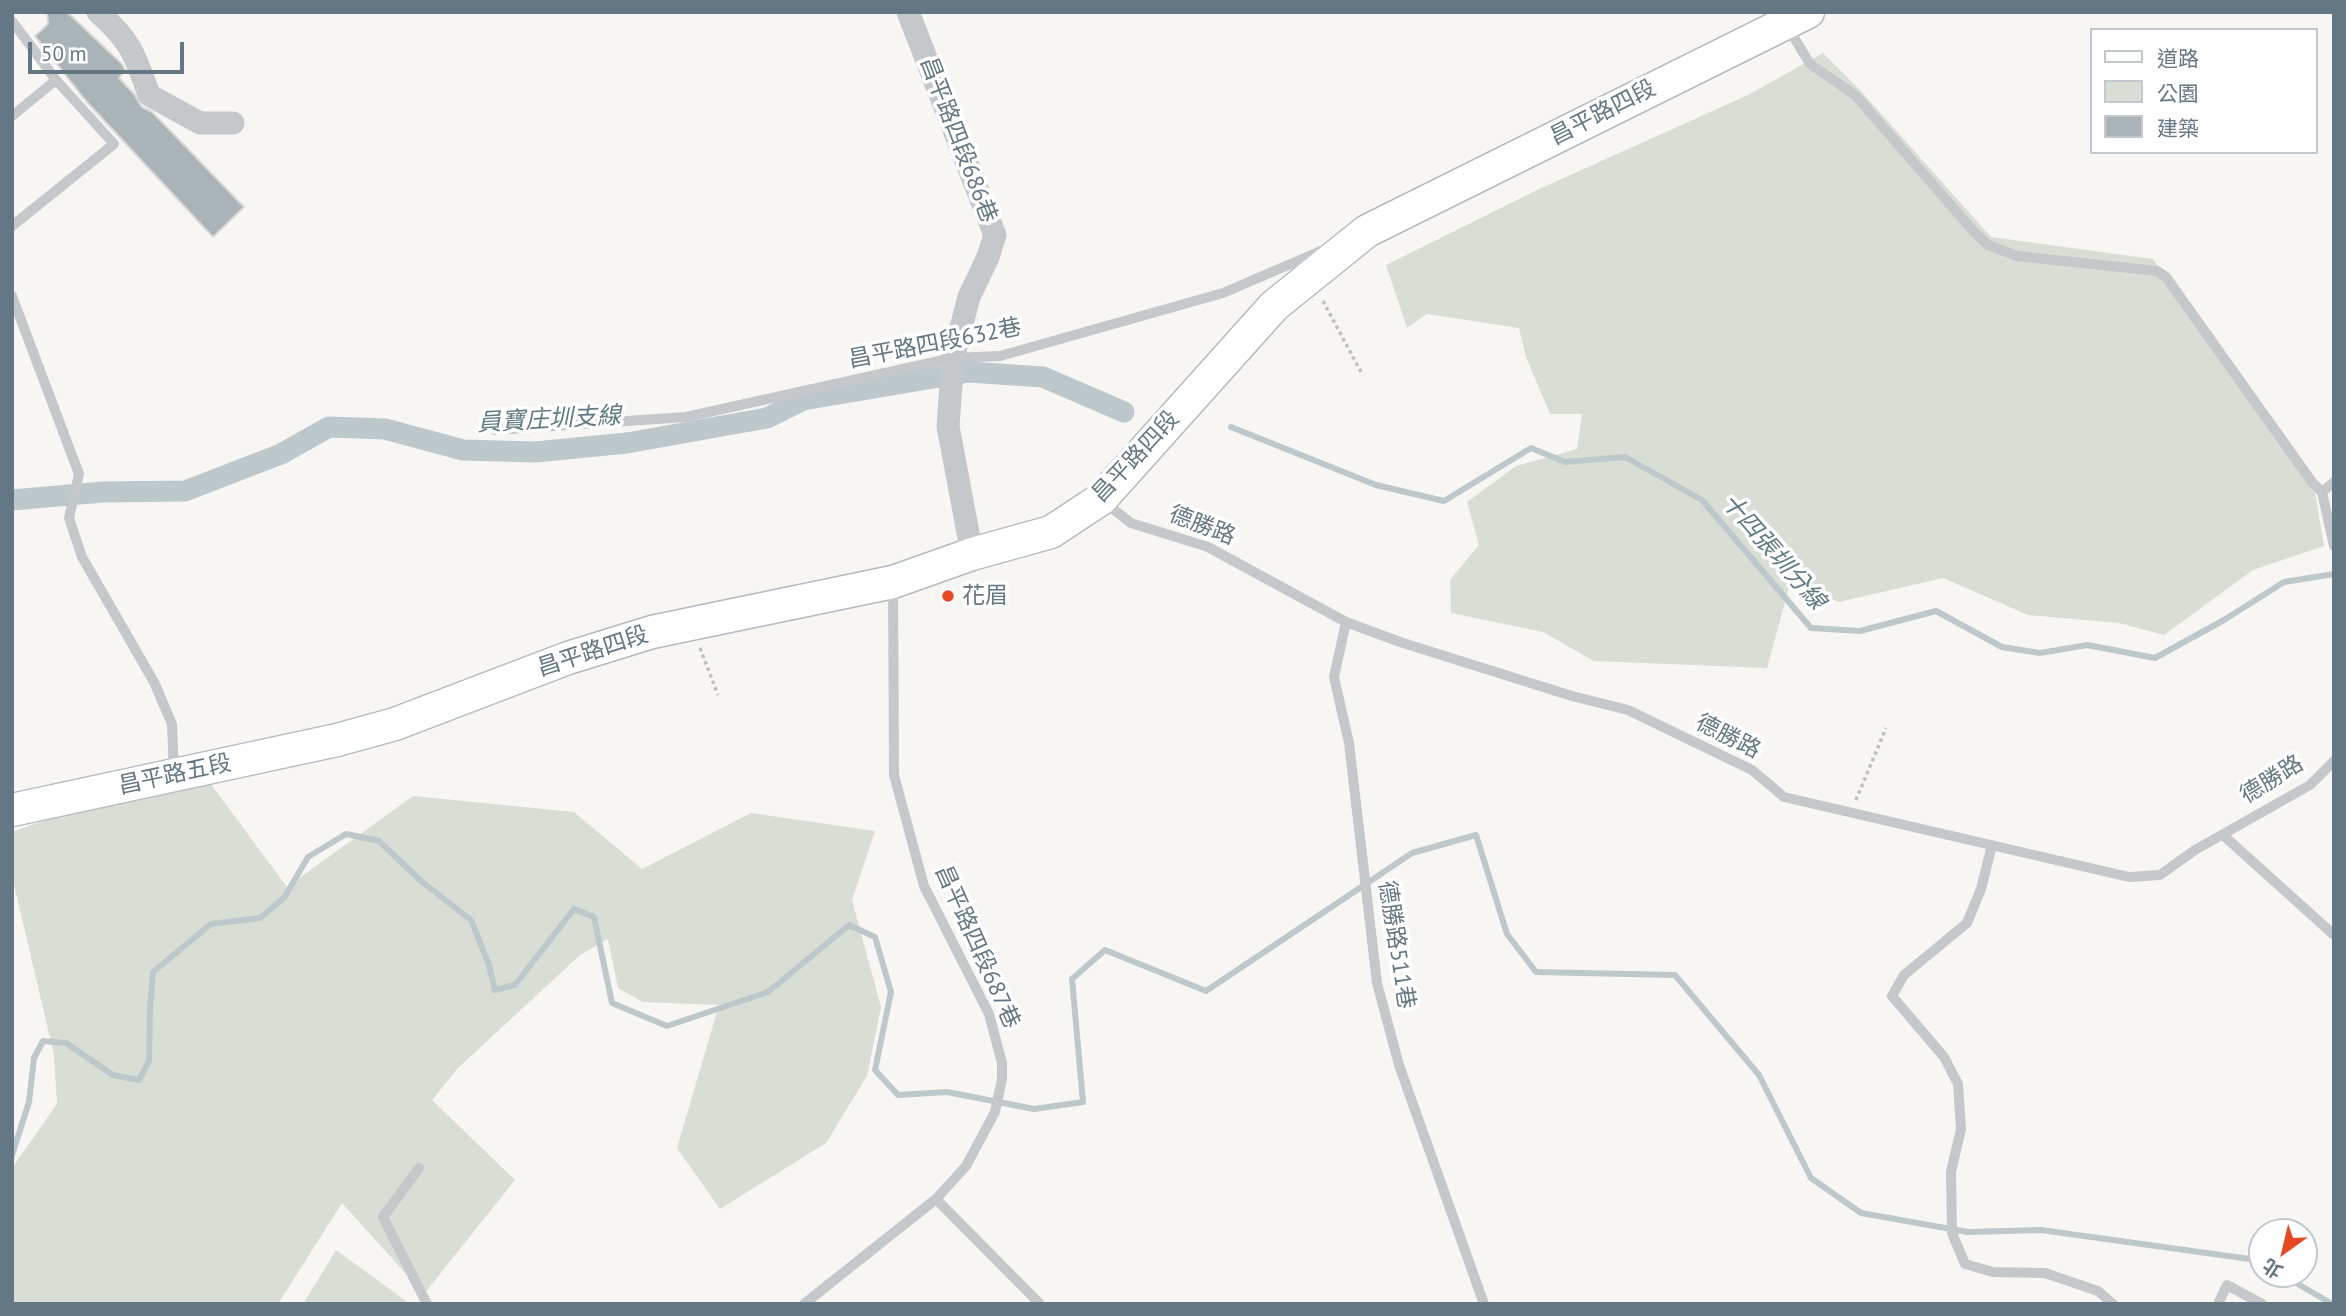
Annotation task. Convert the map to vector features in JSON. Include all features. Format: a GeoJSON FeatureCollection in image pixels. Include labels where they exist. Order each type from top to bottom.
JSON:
{"type":"FeatureCollection","features":[{"type":"Feature","properties":{"kind":"street"},"geometry":{"type":"LineString","coordinates":[[98,12],[116,28],[135,53],[149,95],[200,123],[233,123]]}},
{"type":"Feature","properties":{"kind":"street","name":"昌平路四段686巷"},"geometry":{"type":"LineString","coordinates":[[908,12],[995,235],[969,298],[953,358],[948,426],[972,554]]}},
{"type":"Feature","properties":{"kind":"street","name":"昌平路四段"},"geometry":{"type":"LineString","coordinates":[[337,740],[395,724],[568,657],[652,632],[893,582],[972,554],[1051,531],[1101,499],[1274,306],[1367,231],[1797,18]]}},
{"type":"Feature","properties":{"kind":"street","name":"昌平路五段"},"geometry":{"type":"LineString","coordinates":[[12,810],[337,740]]}},
{"type":"Feature","properties":{"kind":"lane"},"geometry":{"type":"LineString","coordinates":[[1797,18],[1810,64],[1855,95],[1988,245],[2017,256],[2157,271],[2166,277],[2312,482],[2322,492],[2334,546]]}},
{"type":"Feature","properties":{"kind":"lane"},"geometry":{"type":"LineString","coordinates":[[12,21],[57,80],[114,144],[12,226]]}},
{"type":"Feature","properties":{"kind":"lane"},"geometry":{"type":"LineString","coordinates":[[12,116],[57,80]]}},
{"type":"Feature","properties":{"kind":"lane","name":"昌平路四段632巷"},"geometry":{"type":"LineString","coordinates":[[495,430],[686,417],[953,358],[1000,356],[1223,293],[1367,231]]}},
{"type":"Feature","properties":{"kind":"lane"},"geometry":{"type":"LineString","coordinates":[[12,296],[79,474],[69,518],[82,557],[154,682],[172,724],[174,775]]}},
{"type":"Feature","properties":{"kind":"lane"},"geometry":{"type":"LineString","coordinates":[[2322,492],[2334,482]]}},
{"type":"Feature","properties":{"kind":"lane","name":"德勝路"},"geometry":{"type":"LineString","coordinates":[[1101,499],[1131,523],[1208,547],[1346,622],[1400,642],[1572,696],[1628,710],[1752,771],[1784,797],[2129,877],[2160,875],[2195,850],[2310,785],[2334,761]]}},
{"type":"Feature","properties":{"kind":"lane","name":"昌平路四段687巷"},"geometry":{"type":"LineString","coordinates":[[893,582],[894,775],[924,886],[989,1014],[1002,1063],[1002,1079],[995,1112],[966,1166],[936,1199]]}},
{"type":"Feature","properties":{"kind":"lane","name":"德勝路511巷"},"geometry":{"type":"LineString","coordinates":[[1346,622],[1334,677],[1349,743],[1377,983],[1399,1065],[1484,1304]]}},
{"type":"Feature","properties":{"kind":"lane"},"geometry":{"type":"LineString","coordinates":[[2223,835],[2334,935]]}},
{"type":"Feature","properties":{"kind":"lane"},"geometry":{"type":"LineString","coordinates":[[1992,845],[1981,889],[1967,923],[1904,975],[1892,996],[1944,1057],[1958,1084],[1961,1129],[1951,1172],[1952,1233],[1965,1264],[1993,1272],[2045,1273],[2098,1291],[2113,1304]]}},
{"type":"Feature","properties":{"kind":"lane"},"geometry":{"type":"LineString","coordinates":[[419,1168],[383,1217],[427,1304]]}},
{"type":"Feature","properties":{"kind":"lane"},"geometry":{"type":"LineString","coordinates":[[804,1304],[936,1199],[1040,1304]]}},
{"type":"Feature","properties":{"kind":"lane"},"geometry":{"type":"LineString","coordinates":[[2218,1304],[2227,1285],[2262,1304]]}},
{"type":"Feature","properties":{"kind":"path"},"geometry":{"type":"LineString","coordinates":[[1310,277],[1361,372]]}},
{"type":"Feature","properties":{"kind":"path"},"geometry":{"type":"LineString","coordinates":[[691,623],[719,695]]}},
{"type":"Feature","properties":{"kind":"path"},"geometry":{"type":"LineString","coordinates":[[1851,813],[1886,728]]}},
{"type":"Feature","properties":{"kind":"green space"},"geometry":{"type":"Polygon","coordinates":[[[1823,53],[1860,90],[1991,237],[2153,259],[2315,492],[2324,546],[2253,570],[2164,635],[2119,623],[2028,615],[1943,578],[1839,602],[1790,584],[1767,668],[1594,661],[1543,632],[1451,613],[1450,580],[1479,545],[1467,502],[1516,466],[1577,449],[1582,414],[1550,414],[1526,357],[1519,328],[1427,314],[1407,328],[1386,265],[1537,190],[1748,95],[1823,53]]]}},
{"type":"Feature","properties":{"kind":"green space"},"geometry":{"type":"Polygon","coordinates":[[[167,777],[207,779],[287,887],[413,796],[574,812],[642,869],[751,813],[875,831],[852,900],[881,1007],[867,1076],[826,1143],[720,1209],[677,1148],[719,1005],[643,1002],[618,988],[608,939],[580,955],[457,1069],[432,1100],[515,1180],[424,1294],[342,1203],[278,1304],[12,1304],[12,1168],[57,1104],[54,1055],[12,876],[12,832],[167,777]]]}},
{"type":"Feature","properties":{"kind":"green space"},"geometry":{"type":"Polygon","coordinates":[[[336,1250],[410,1304],[303,1304],[336,1250]]]}},
{"type":"Feature","properties":{"kind":"building"},"geometry":{"type":"Polygon","coordinates":[[[47,12],[67,12],[122,64],[125,70],[119,78],[142,107],[152,112],[244,207],[213,237],[86,101],[35,36],[48,24],[47,12]]]}},
{"type":"Feature","properties":{"kind":"waterway","name":"員寶庄圳支線"},"geometry":{"type":"LineString","coordinates":[[12,500],[103,492],[185,491],[281,454],[329,427],[385,429],[463,450],[535,452],[627,443],[767,418],[803,400],[969,372],[1043,377],[1124,412]]}},
{"type":"Feature","properties":{"kind":"waterway","name":"十四張圳分線"},"geometry":{"type":"LineString","coordinates":[[1231,427],[1376,485],[1444,501],[1531,448],[1565,462],[1625,457],[1702,500],[1811,628],[1860,631],[1936,611],[2002,647],[2040,653],[2087,645],[2155,658],[2224,620],[2284,582],[2334,574]]}},
{"type":"Feature","properties":{"kind":"waterway"},"geometry":{"type":"LineString","coordinates":[[12,1155],[29,1102],[34,1058],[43,1041],[66,1043],[113,1075],[139,1080],[149,1061],[153,972],[211,924],[260,918],[284,898],[308,857],[346,834],[379,841],[421,881],[471,920],[489,965],[495,990],[515,985],[574,909],[594,917],[612,1003],[667,1026],[768,992],[849,925],[875,937],[891,992],[875,1070],[898,1095],[947,1092],[1034,1109],[1083,1102],[1072,979],[1105,950],[1206,991],[1412,853],[1476,835],[1507,934],[1536,972],[1675,975],[1759,1075],[1811,1178],[1861,1213],[1968,1232],[2041,1230],[2248,1259]]}},
{"type":"Feature","properties":{"kind":"waterway"},"geometry":{"type":"LineString","coordinates":[[2305,1288],[2332,1304]]}},
{"type":"Feature","properties":{"kind":"place","name":"花眉"},"geometry":{"type":"Point","coordinates":[948,596]}}]}
